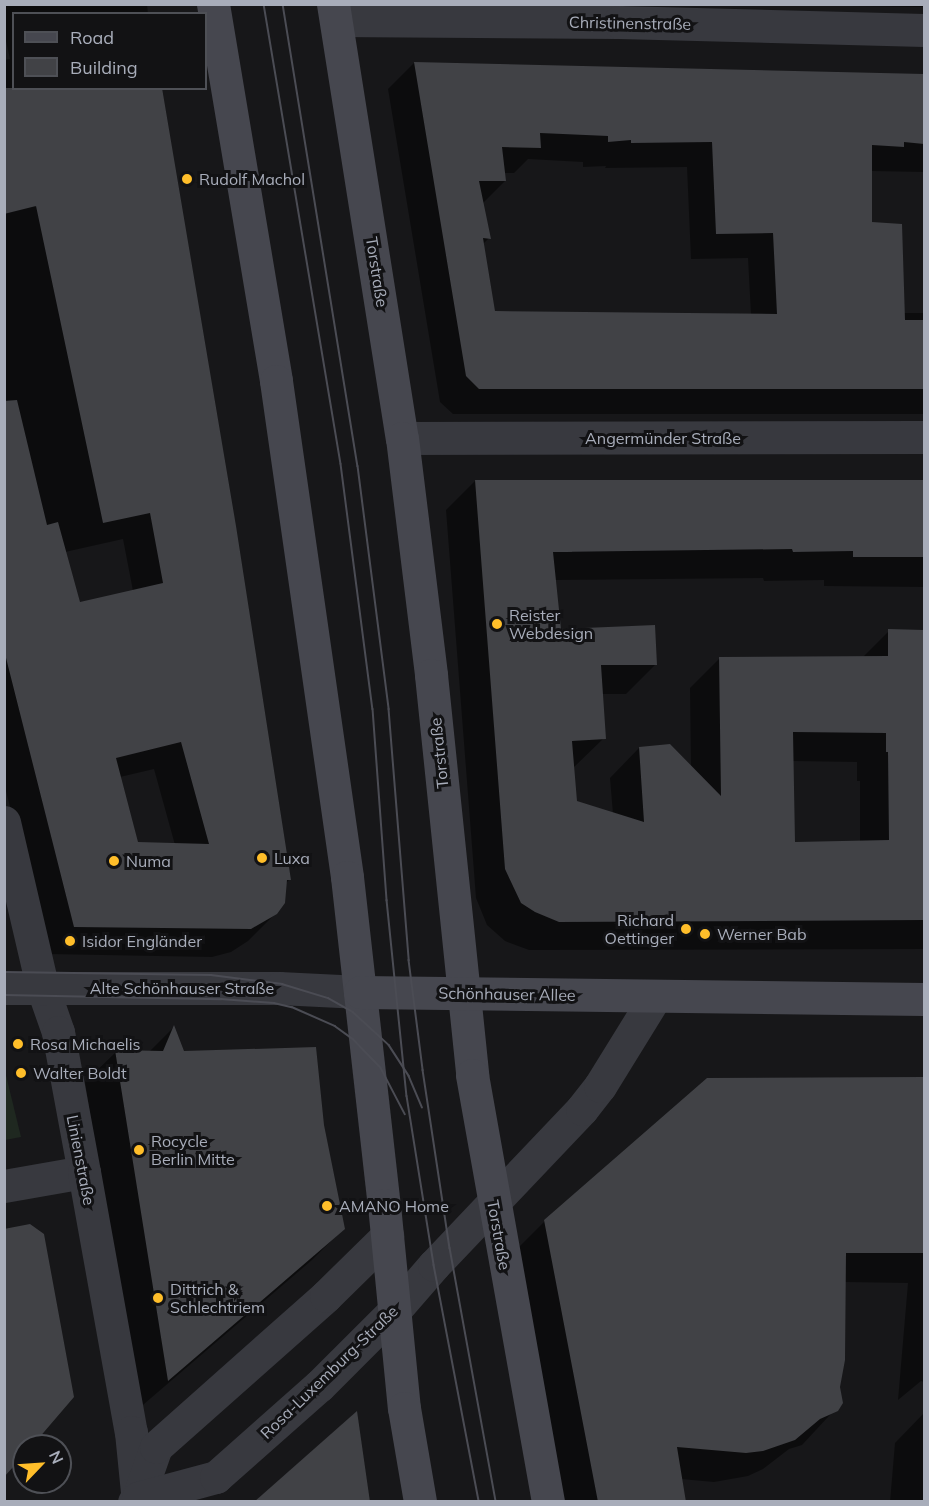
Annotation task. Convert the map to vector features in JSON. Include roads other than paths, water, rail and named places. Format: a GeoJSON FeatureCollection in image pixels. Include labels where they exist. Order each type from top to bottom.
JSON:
{"type":"FeatureCollection","features":[{"type":"Feature","properties":{"kind":"main road"},"geometry":{"type":"LineString","coordinates":[[213,4],[276,381],[347,877],[404,1408],[420,1502]]}},
{"type":"Feature","properties":{"kind":"main road","name":"Torstraße"},"geometry":{"type":"LineString","coordinates":[[334,12],[402,438],[431,675],[472,1075],[548,1502]]}},
{"type":"Feature","properties":{"kind":"main road","name":"Schönhauser Allee"},"geometry":{"type":"LineString","coordinates":[[360,992],[924,999]]}},
{"type":"Feature","properties":{"kind":"street","name":"Christinenstraße"},"geometry":{"type":"LineString","coordinates":[[334,12],[619,13],[924,30]]}},
{"type":"Feature","properties":{"kind":"street","name":"Angermünder Straße"},"geometry":{"type":"LineString","coordinates":[[402,438],[924,437]]}},
{"type":"Feature","properties":{"kind":"street","name":"Linienstraße"},"geometry":{"type":"LineString","coordinates":[[4,822],[43,989],[58,1032],[131,1432],[137,1500]]}},
{"type":"Feature","properties":{"kind":"street","name":"Alte Schönhauser Straße"},"geometry":{"type":"LineString","coordinates":[[4,988],[279,988],[360,992]]}},
{"type":"Feature","properties":{"kind":"street"},"geometry":{"type":"LineString","coordinates":[[493,1203],[591,1098],[654,997]]}},
{"type":"Feature","properties":{"kind":"street"},"geometry":{"type":"LineString","coordinates":[[4,1186],[84,1172]]}},
{"type":"Feature","properties":{"kind":"street","name":"Rosa-Luxemburg-Straße"},"geometry":{"type":"LineString","coordinates":[[137,1500],[216,1477],[318,1386],[395,1310],[493,1203]]}},
{"type":"Feature","properties":{"kind":"street"},"geometry":{"type":"LineString","coordinates":[[137,1500],[156,1447],[326,1296],[387,1236]]}},
{"type":"Feature","properties":{"kind":"tram line"},"geometry":{"type":"LineString","coordinates":[[264,4],[341,464],[373,709],[387,900],[407,1096],[434,1265],[479,1502]]}},
{"type":"Feature","properties":{"kind":"tram line"},"geometry":{"type":"LineString","coordinates":[[283,4],[358,466],[389,709],[409,960],[423,1070],[450,1248],[496,1502]]}},
{"type":"Feature","properties":{"kind":"tram line"},"geometry":{"type":"LineString","coordinates":[[4,972],[211,975],[282,984],[328,998],[353,1012],[389,1045],[409,1076],[422,1107]]}},
{"type":"Feature","properties":{"kind":"tram line"},"geometry":{"type":"LineString","coordinates":[[4,995],[221,999],[274,1003],[292,1007],[335,1026],[353,1039],[381,1068],[405,1114]]}},
{"type":"Feature","properties":{"kind":"place","name":"Rudolf Machol"},"geometry":{"type":"Point","coordinates":[187,179]}},
{"type":"Feature","properties":{"kind":"place","name":"Reister Webdesign"},"geometry":{"type":"Point","coordinates":[497,624]}},
{"type":"Feature","properties":{"kind":"place","name":"Luxa"},"geometry":{"type":"Point","coordinates":[262,858]}},
{"type":"Feature","properties":{"kind":"place","name":"Numa"},"geometry":{"type":"Point","coordinates":[114,861]}},
{"type":"Feature","properties":{"kind":"place","name":"Richard Oettinger"},"geometry":{"type":"Point","coordinates":[686,929]}},
{"type":"Feature","properties":{"kind":"place","name":"Werner Bab"},"geometry":{"type":"Point","coordinates":[705,934]}},
{"type":"Feature","properties":{"kind":"place","name":"Isidor Engländer"},"geometry":{"type":"Point","coordinates":[70,941]}},
{"type":"Feature","properties":{"kind":"place","name":"Rosa Michaelis"},"geometry":{"type":"Point","coordinates":[18,1044]}},
{"type":"Feature","properties":{"kind":"place","name":"Walter Boldt"},"geometry":{"type":"Point","coordinates":[21,1073]}},
{"type":"Feature","properties":{"kind":"place","name":"Rocycle Berlin Mitte"},"geometry":{"type":"Point","coordinates":[139,1150]}},
{"type":"Feature","properties":{"kind":"place","name":"AMANO Home"},"geometry":{"type":"Point","coordinates":[327,1206]}},
{"type":"Feature","properties":{"kind":"place","name":"Dittrich & Schlechtriem"},"geometry":{"type":"Point","coordinates":[158,1298]}}]}
